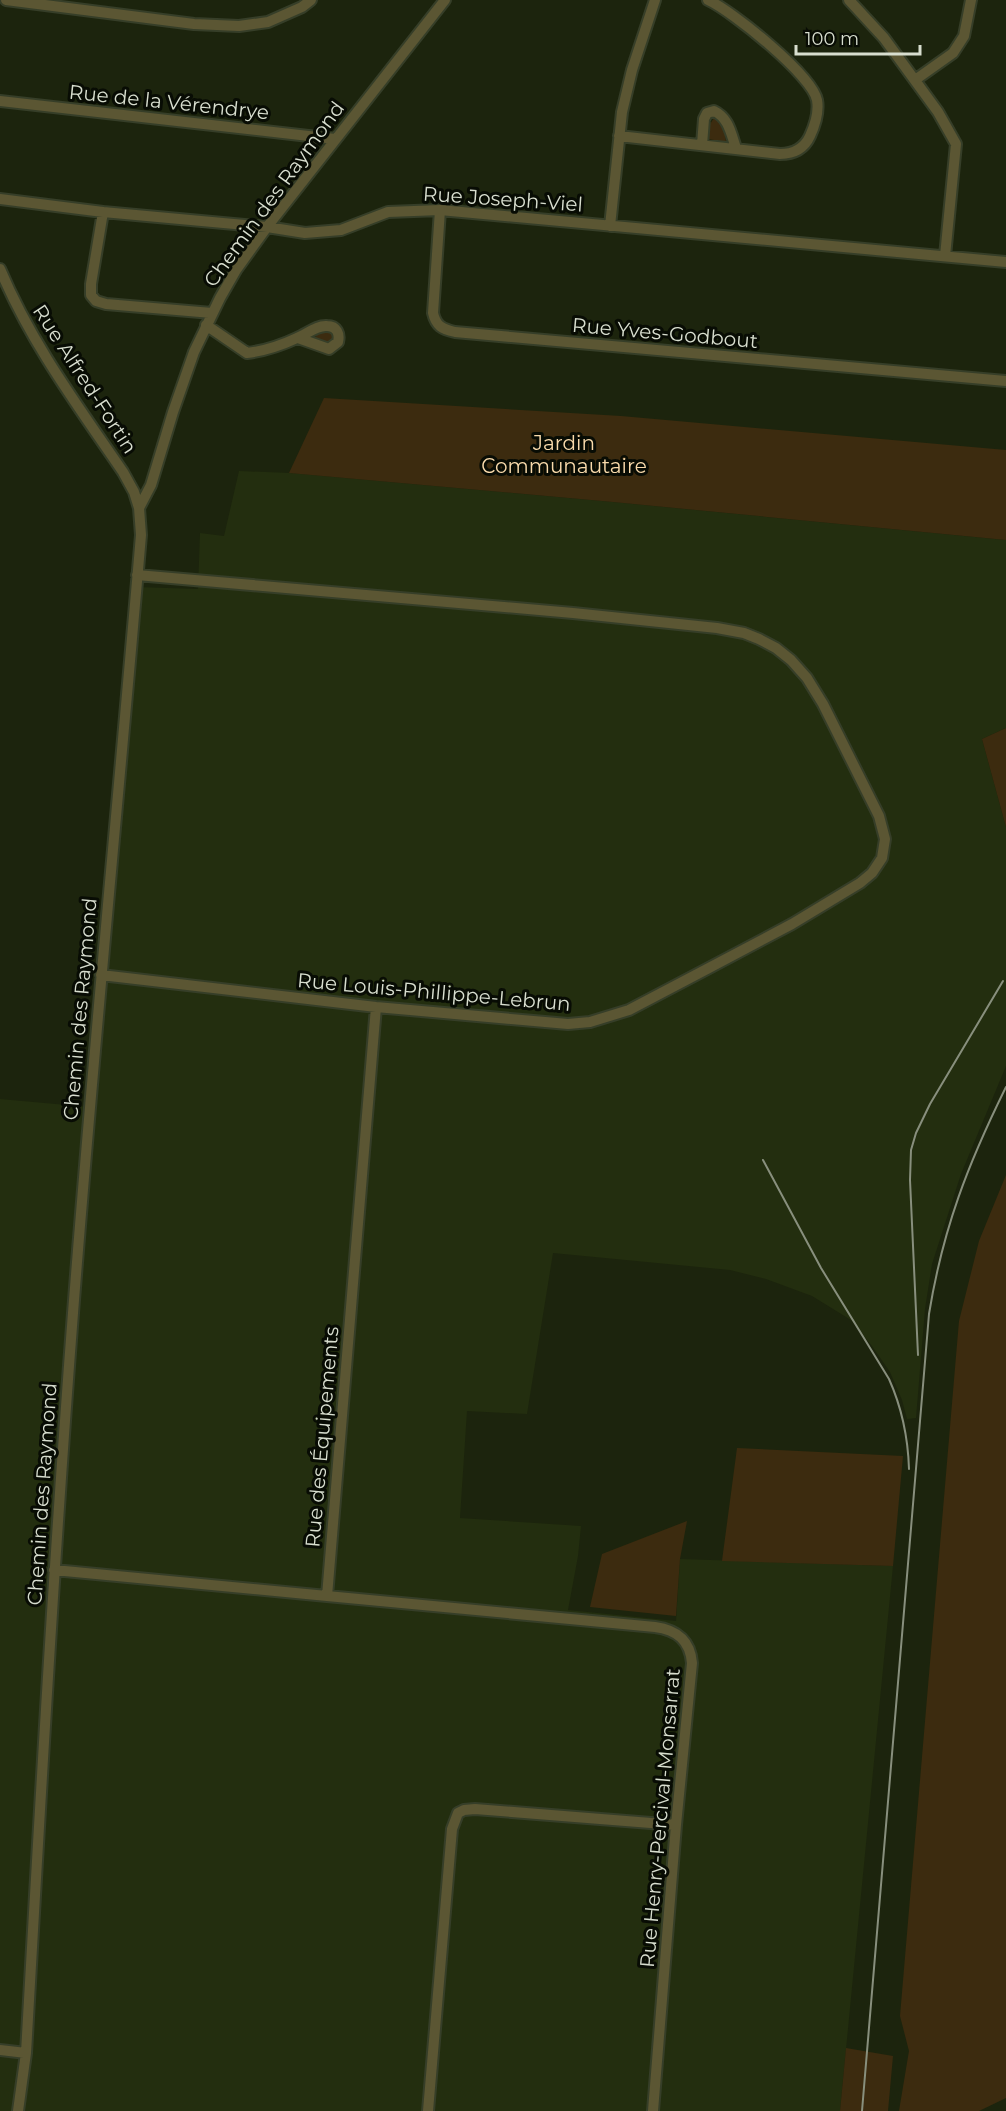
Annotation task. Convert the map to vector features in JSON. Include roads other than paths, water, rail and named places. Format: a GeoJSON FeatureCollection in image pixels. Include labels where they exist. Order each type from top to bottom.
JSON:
{"type":"FeatureCollection","features":[{"type":"Feature","properties":{"kind":"street"},"geometry":{"type":"LineString","coordinates":[[6,0],[194,24],[239,26],[268,22],[302,7],[311,0]]}},
{"type":"Feature","properties":{"kind":"street","name":"Chemin des Raymond"},"geometry":{"type":"LineString","coordinates":[[18,2111],[26,2053],[54,1570],[101,975],[141,535],[140,508],[151,485],[185,377],[206,325],[236,270],[335,139],[445,0]]}},
{"type":"Feature","properties":{"kind":"street"},"geometry":{"type":"LineString","coordinates":[[610,226],[619,136],[632,70],[654,0]]}},
{"type":"Feature","properties":{"kind":"street"},"geometry":{"type":"LineString","coordinates":[[619,136],[780,154],[790,154],[799,150],[807,142],[817,114],[817,99],[812,88],[802,76],[730,12],[708,0]]}},
{"type":"Feature","properties":{"kind":"street"},"geometry":{"type":"LineString","coordinates":[[849,0],[884,38],[950,130],[956,144],[945,256]]}},
{"type":"Feature","properties":{"kind":"street"},"geometry":{"type":"LineString","coordinates":[[915,80],[953,53],[964,36],[971,0]]}},
{"type":"Feature","properties":{"kind":"street","name":"Rue de la Vérendrye"},"geometry":{"type":"LineString","coordinates":[[0,100],[335,139]]}},
{"type":"Feature","properties":{"kind":"street"},"geometry":{"type":"LineString","coordinates":[[702,145],[704,119],[707,113],[714,111],[720,114],[729,127],[736,148]]}},
{"type":"Feature","properties":{"kind":"street","name":"Rue Joseph-Viel"},"geometry":{"type":"LineString","coordinates":[[0,199],[305,233],[341,230],[388,212],[440,210],[1006,262]]}},
{"type":"Feature","properties":{"kind":"street","name":"Rue Yves-Godbout"},"geometry":{"type":"LineString","coordinates":[[440,210],[432,313],[435,322],[442,329],[1006,381]]}},
{"type":"Feature","properties":{"kind":"street"},"geometry":{"type":"LineString","coordinates":[[104,212],[91,284],[91,295],[96,301],[105,304],[212,313]]}},
{"type":"Feature","properties":{"kind":"street","name":"Rue Alfred-Fortin"},"geometry":{"type":"LineString","coordinates":[[0,269],[25,323],[44,356],[123,472],[140,508]]}},
{"type":"Feature","properties":{"kind":"street"},"geometry":{"type":"LineString","coordinates":[[206,325],[247,353],[266,350],[298,338]]}},
{"type":"Feature","properties":{"kind":"street","name":"Rue Louis-Phillippe-Lebrun"},"geometry":{"type":"LineString","coordinates":[[101,975],[376,1007],[568,1024],[609,1017],[629,1010],[792,924],[860,883],[872,873],[882,858],[885,839],[879,816],[823,704],[807,678],[783,654],[759,639],[735,631],[573,613],[137,575]]}},
{"type":"Feature","properties":{"kind":"street","name":"Rue des Équipements"},"geometry":{"type":"LineString","coordinates":[[327,1596],[376,1007]]}},
{"type":"Feature","properties":{"kind":"street"},"geometry":{"type":"LineString","coordinates":[[54,1570],[327,1596]]}},
{"type":"Feature","properties":{"kind":"street","name":"Rue Henry-Percival-Monsarrat"},"geometry":{"type":"LineString","coordinates":[[327,1596],[632,1624],[669,1629],[686,1643],[691,1652],[692,1663],[676,1826],[653,2111]]}},
{"type":"Feature","properties":{"kind":"street"},"geometry":{"type":"LineString","coordinates":[[428,2111],[452,1829],[458,1813],[475,1809],[676,1826]]}},
{"type":"Feature","properties":{"kind":"street"},"geometry":{"type":"LineString","coordinates":[[0,2050],[26,2053]]}},
{"type":"Feature","properties":{"kind":"railway"},"geometry":{"type":"LineString","coordinates":[[918,1355],[910,1180],[911,1150],[916,1133],[930,1104],[1003,981]]}},
{"type":"Feature","properties":{"kind":"railway"},"geometry":{"type":"LineString","coordinates":[[862,2111],[929,1314],[949,1225],[980,1143],[1006,1087]]}},
{"type":"Feature","properties":{"kind":"railway"},"geometry":{"type":"LineString","coordinates":[[763,1160],[821,1268],[889,1379],[903,1423],[909,1469]]}},
{"type":"Feature","properties":{"kind":"park label","name":"Jardin Communautaire"},"geometry":{"type":"Point","coordinates":[564,454]}}]}
